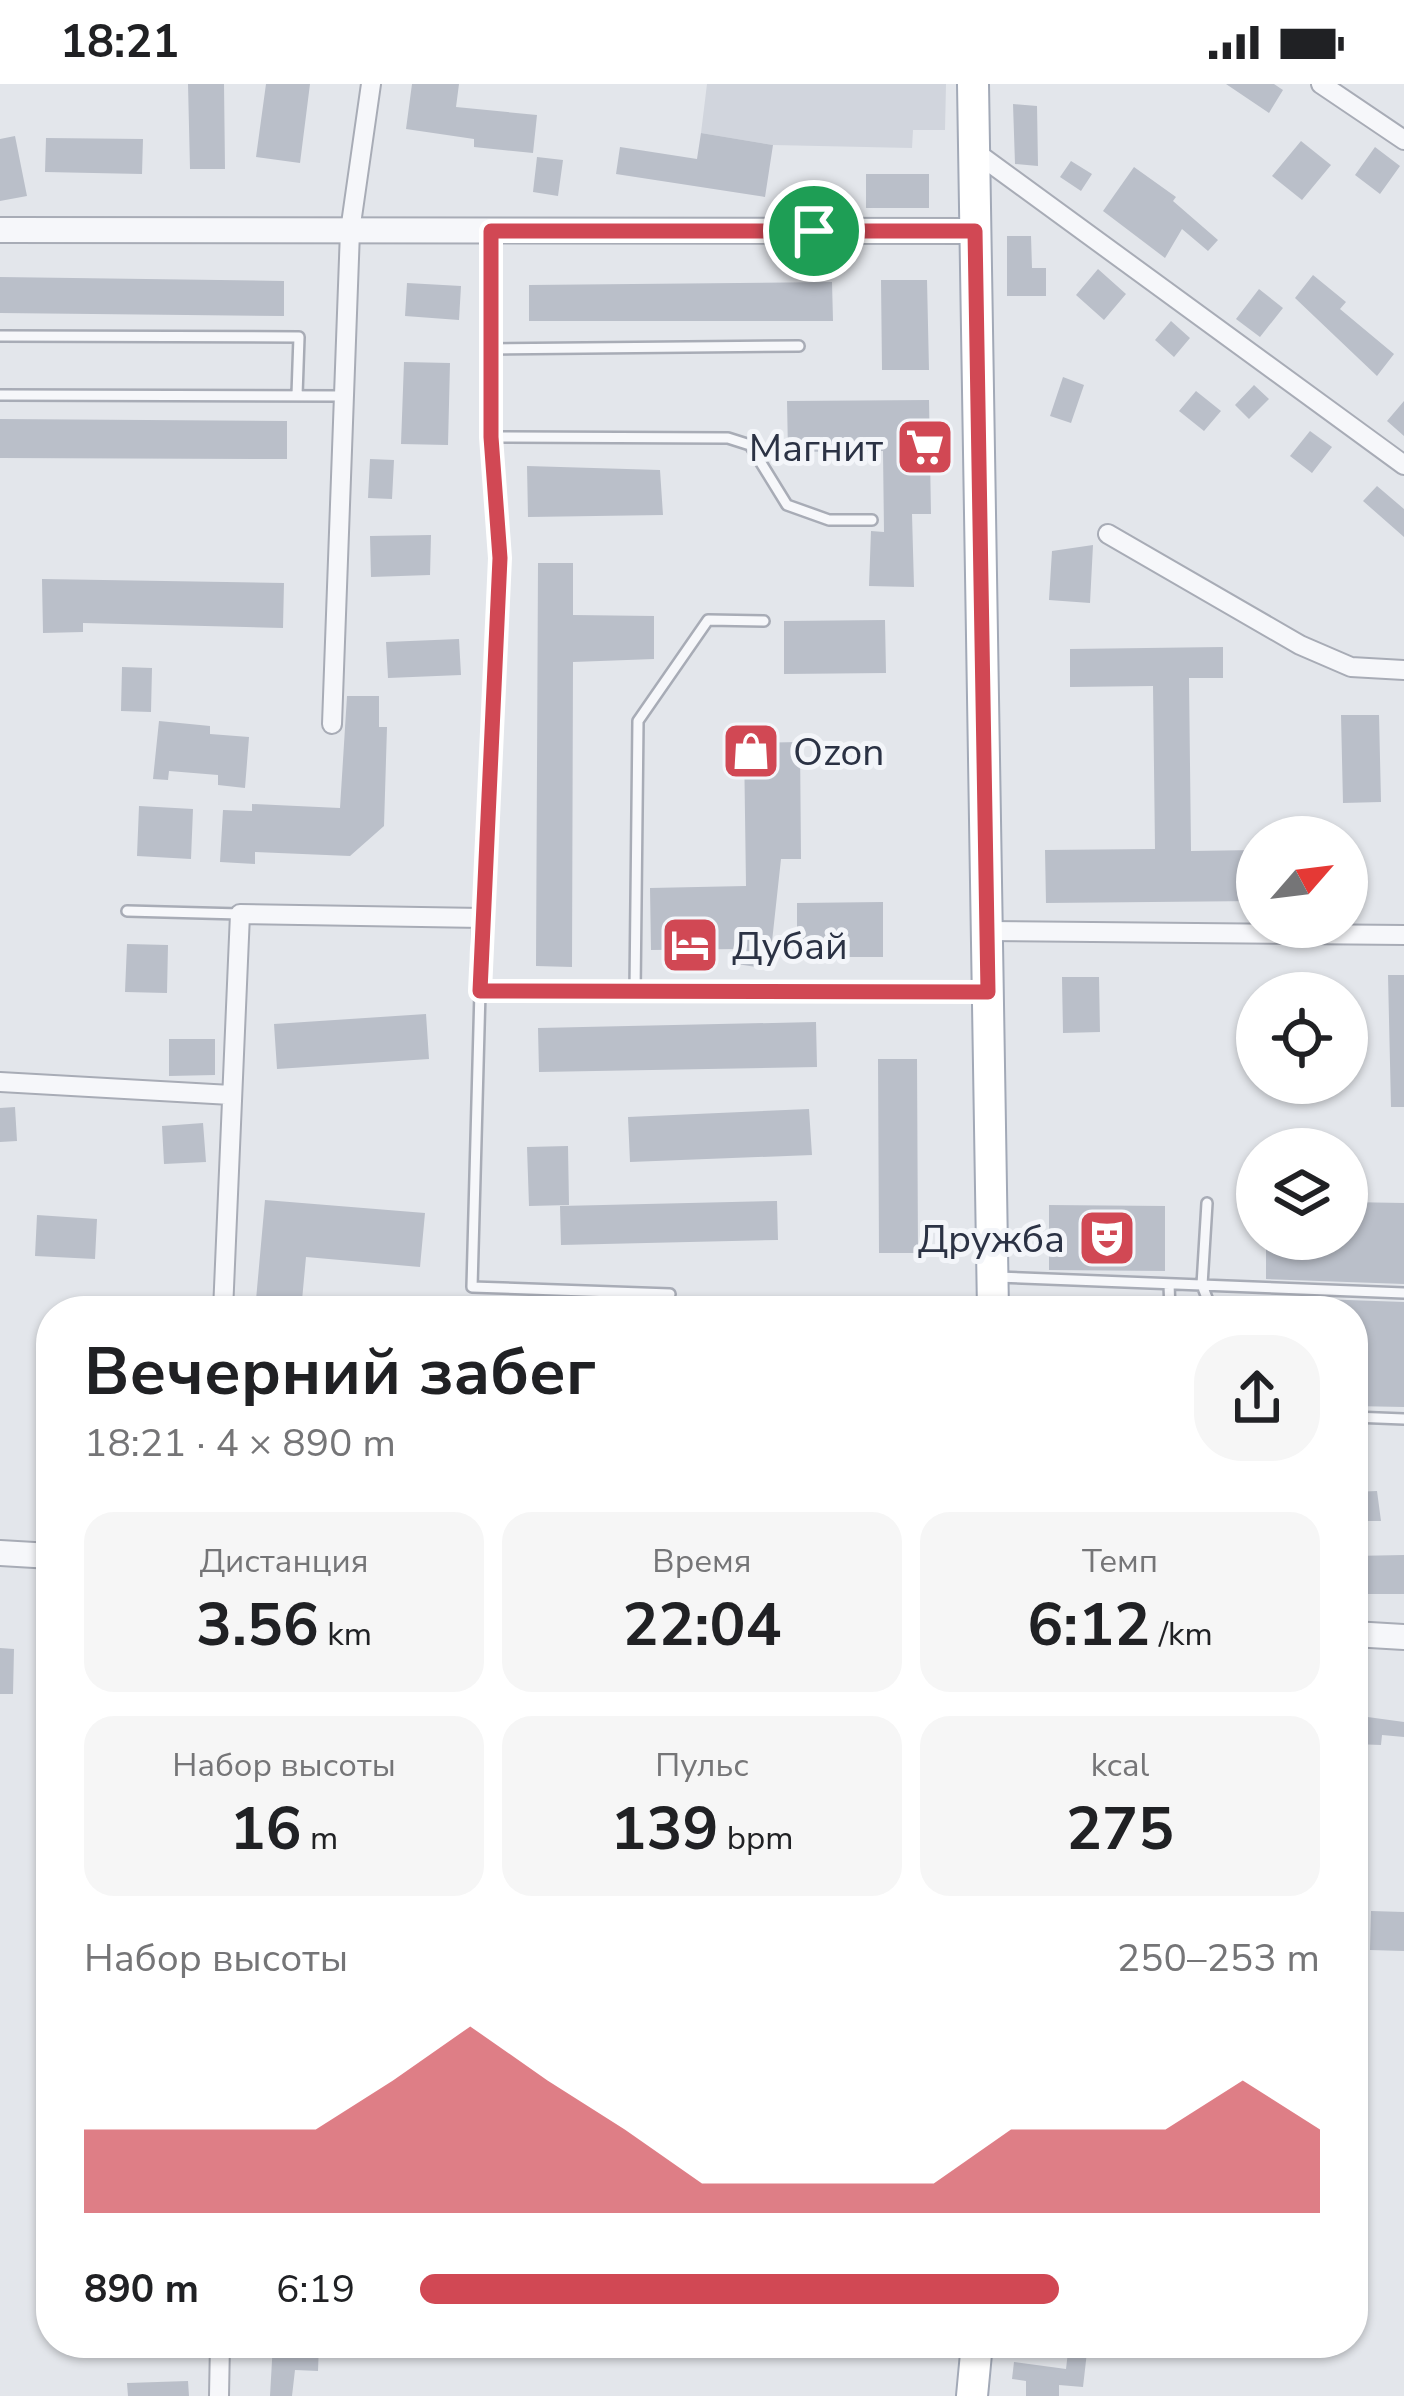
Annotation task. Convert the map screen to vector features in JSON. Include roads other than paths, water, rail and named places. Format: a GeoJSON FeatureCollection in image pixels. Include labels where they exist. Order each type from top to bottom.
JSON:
{"type":"FeatureCollection","features":[{"type":"Feature","properties":{"kind":"main road"},"geometry":{"type":"LineString","coordinates":[[973,84],[992,1296]]}},
{"type":"Feature","properties":{"kind":"main road"},"geometry":{"type":"LineString","coordinates":[[972,2396],[976,2358]]}},
{"type":"Feature","properties":{"kind":"street"},"geometry":{"type":"LineString","coordinates":[[332,724],[350,231],[371,84]]}},
{"type":"Feature","properties":{"kind":"street"},"geometry":{"type":"LineString","coordinates":[[1321,84],[1404,140]]}},
{"type":"Feature","properties":{"kind":"street"},"geometry":{"type":"LineString","coordinates":[[974,152],[1404,465]]}},
{"type":"Feature","properties":{"kind":"street"},"geometry":{"type":"LineString","coordinates":[[0,230],[975,231]]}},
{"type":"Feature","properties":{"kind":"street"},"geometry":{"type":"LineString","coordinates":[[1108,534],[1300,645],[1351,667],[1404,670]]}},
{"type":"Feature","properties":{"kind":"street"},"geometry":{"type":"LineString","coordinates":[[224,1296],[240,914],[482,918],[480,991],[988,992]]}},
{"type":"Feature","properties":{"kind":"street"},"geometry":{"type":"LineString","coordinates":[[987,931],[1404,934]]}},
{"type":"Feature","properties":{"kind":"street"},"geometry":{"type":"LineString","coordinates":[[0,1082],[231,1095]]}},
{"type":"Feature","properties":{"kind":"street"},"geometry":{"type":"LineString","coordinates":[[0,1553],[36,1555]]}},
{"type":"Feature","properties":{"kind":"street"},"geometry":{"type":"LineString","coordinates":[[1368,1635],[1404,1637]]}},
{"type":"Feature","properties":{"kind":"street"},"geometry":{"type":"LineString","coordinates":[[219,2396],[220,2358]]}},
{"type":"Feature","properties":{"kind":"lane"},"geometry":{"type":"LineString","coordinates":[[482,918],[500,558],[491,437],[491,231]]}},
{"type":"Feature","properties":{"kind":"lane"},"geometry":{"type":"LineString","coordinates":[[0,336],[299,337],[297,395]]}},
{"type":"Feature","properties":{"kind":"lane"},"geometry":{"type":"LineString","coordinates":[[490,349],[799,346]]}},
{"type":"Feature","properties":{"kind":"lane"},"geometry":{"type":"LineString","coordinates":[[0,395],[343,396]]}},
{"type":"Feature","properties":{"kind":"lane"},"geometry":{"type":"LineString","coordinates":[[491,437],[728,438],[758,454],[788,505],[829,520],[872,520]]}},
{"type":"Feature","properties":{"kind":"lane"},"geometry":{"type":"LineString","coordinates":[[634,991],[638,721],[708,620],[764,621]]}},
{"type":"Feature","properties":{"kind":"lane"},"geometry":{"type":"LineString","coordinates":[[127,911],[240,914]]}},
{"type":"Feature","properties":{"kind":"lane"},"geometry":{"type":"LineString","coordinates":[[480,991],[472,1287],[670,1294]]}},
{"type":"Feature","properties":{"kind":"lane"},"geometry":{"type":"LineString","coordinates":[[1206,1296],[1202,1285],[1207,1203]]}},
{"type":"Feature","properties":{"kind":"lane"},"geometry":{"type":"LineString","coordinates":[[991,1276],[1404,1293]]}},
{"type":"Feature","properties":{"kind":"lane"},"geometry":{"type":"LineString","coordinates":[[1169,1284],[1169,1296]]}},
{"type":"Feature","properties":{"kind":"lane"},"geometry":{"type":"LineString","coordinates":[[1368,1418],[1404,1419]]}},
{"type":"Feature","properties":{"kind":"place","name":"Магнит"},"geometry":{"type":"Point","coordinates":[925,447]}},
{"type":"Feature","properties":{"kind":"place","name":"Ozon"},"geometry":{"type":"Point","coordinates":[751,751]}},
{"type":"Feature","properties":{"kind":"place","name":"Дубай"},"geometry":{"type":"Point","coordinates":[690,945]}},
{"type":"Feature","properties":{"kind":"place","name":"Дружба"},"geometry":{"type":"Point","coordinates":[1107,1238]}}]}
